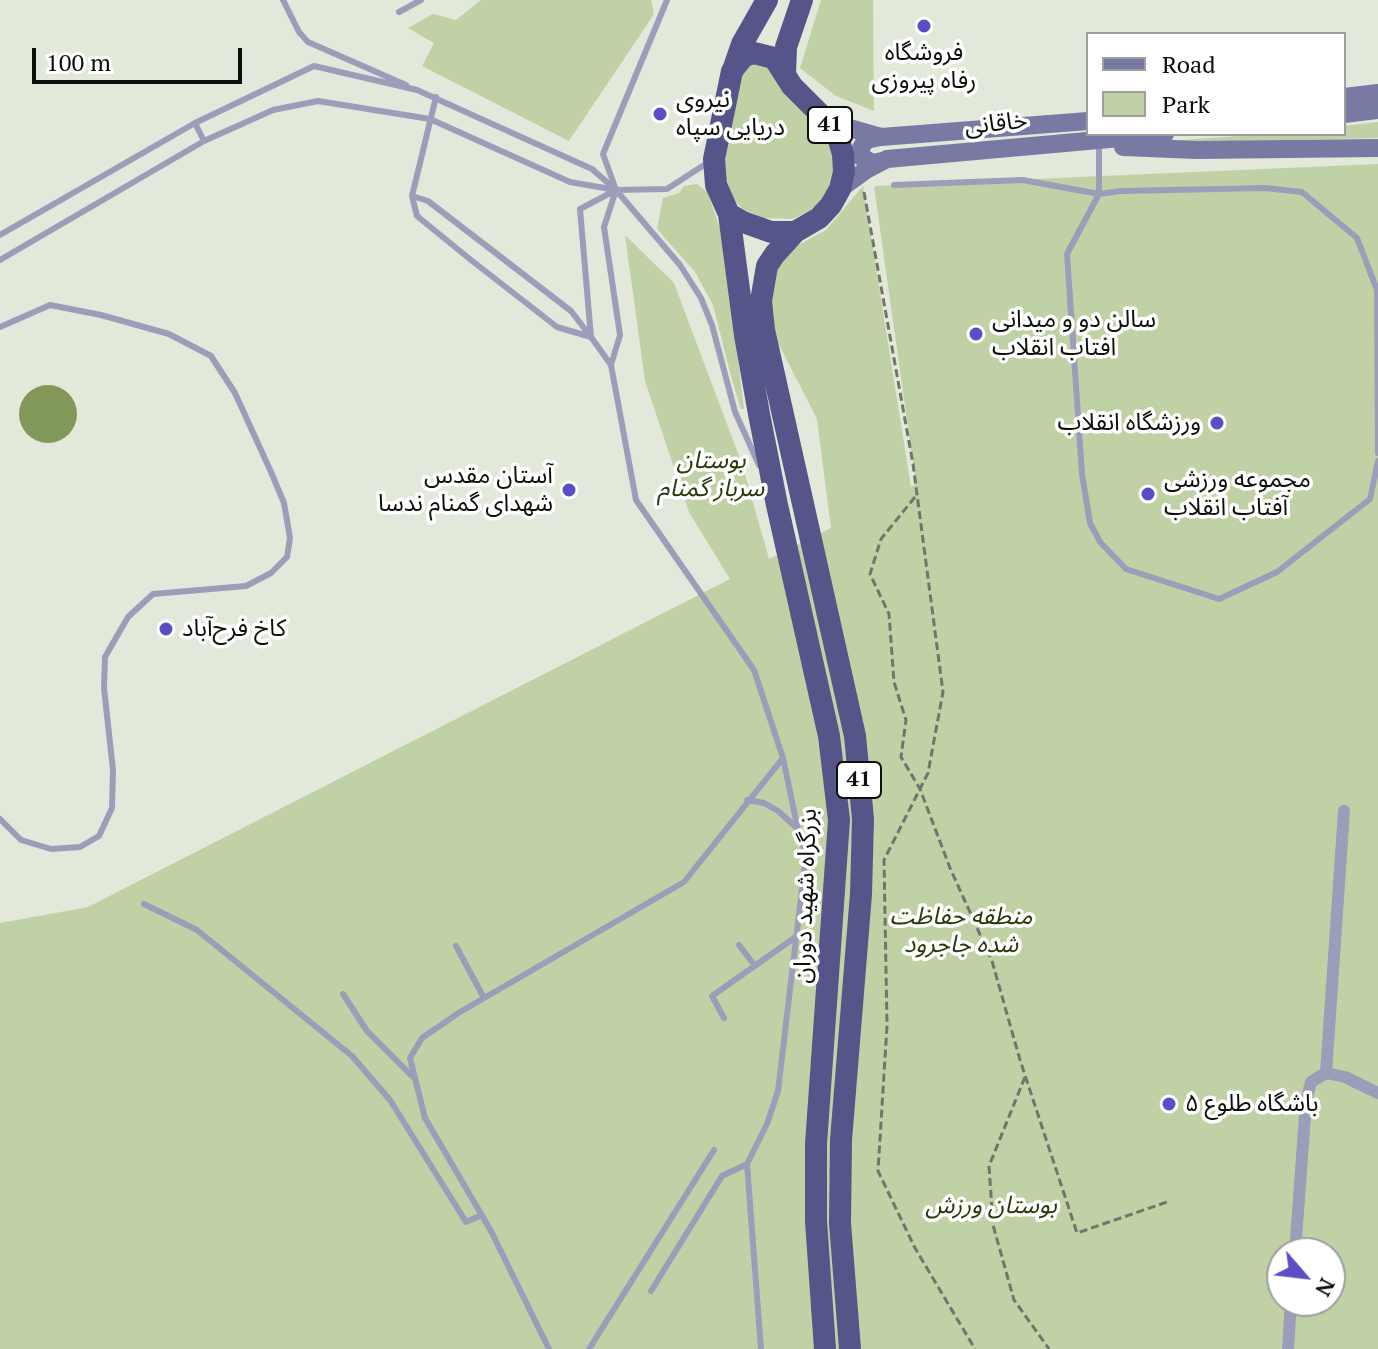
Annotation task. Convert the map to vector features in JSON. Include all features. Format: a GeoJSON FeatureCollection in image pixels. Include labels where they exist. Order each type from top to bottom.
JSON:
{"type":"FeatureCollection","features":[{"type":"Feature","properties":{"kind":"highway","name":"41"},"geometry":{"type":"LineString","coordinates":[[729,214],[716,185],[714,159],[732,71],[742,44],[767,0]]}},
{"type":"Feature","properties":{"kind":"highway"},"geometry":{"type":"LineString","coordinates":[[785,75],[788,37],[802,0]]}},
{"type":"Feature","properties":{"kind":"highway","name":"41"},"geometry":{"type":"LineString","coordinates":[[732,71],[744,56],[764,53],[774,58],[792,86],[828,122],[838,137],[843,154],[844,172],[840,189],[819,218],[795,232],[767,266],[761,301],[764,330],[855,736],[863,819],[861,894],[841,1140],[840,1223],[850,1349]]}},
{"type":"Feature","properties":{"kind":"highway"},"geometry":{"type":"LineString","coordinates":[[729,214],[771,232],[795,232]]}},
{"type":"Feature","properties":{"kind":"highway","name":"بزرگراه شهید دوران"},"geometry":{"type":"LineString","coordinates":[[729,214],[745,335],[777,505],[829,736],[839,820],[816,1144],[816,1221],[825,1349]]}},
{"type":"Feature","properties":{"kind":"main road"},"geometry":{"type":"LineString","coordinates":[[1346,97],[1378,93]]}},
{"type":"Feature","properties":{"kind":"main road"},"geometry":{"type":"LineString","coordinates":[[1346,114],[1378,110]]}},
{"type":"Feature","properties":{"kind":"main road","name":"خاقانی"},"geometry":{"type":"LineString","coordinates":[[828,122],[881,137],[1086,121]]}},
{"type":"Feature","properties":{"kind":"main road","name":"خاقانی"},"geometry":{"type":"LineString","coordinates":[[840,189],[887,159],[1138,136]]}},
{"type":"Feature","properties":{"kind":"main road"},"geometry":{"type":"LineString","coordinates":[[881,137],[866,140],[861,148],[861,157],[873,163],[887,159]]}},
{"type":"Feature","properties":{"kind":"main road"},"geometry":{"type":"LineString","coordinates":[[1044,143],[1197,150],[1378,148]]}},
{"type":"Feature","properties":{"kind":"street"},"geometry":{"type":"LineString","coordinates":[[1326,1073],[1344,811]]}},
{"type":"Feature","properties":{"kind":"street"},"geometry":{"type":"LineString","coordinates":[[1296,1237],[1306,1102],[1311,1082],[1326,1073],[1345,1077],[1378,1093]]}},
{"type":"Feature","properties":{"kind":"street"},"geometry":{"type":"LineString","coordinates":[[1288,1349],[1290,1317]]}},
{"type":"Feature","properties":{"kind":"lane"},"geometry":{"type":"LineString","coordinates":[[283,0],[299,32],[308,42],[592,169],[616,190],[680,265],[701,298],[712,325],[735,412],[777,505]]}},
{"type":"Feature","properties":{"kind":"lane"},"geometry":{"type":"LineString","coordinates":[[399,12],[421,0]]}},
{"type":"Feature","properties":{"kind":"lane"},"geometry":{"type":"LineString","coordinates":[[611,365],[620,335],[604,227],[616,190],[603,154],[667,0]]}},
{"type":"Feature","properties":{"kind":"lane"},"geometry":{"type":"LineString","coordinates":[[0,235],[195,123],[314,66],[417,90]]}},
{"type":"Feature","properties":{"kind":"lane"},"geometry":{"type":"LineString","coordinates":[[436,97],[412,196],[417,216],[557,327],[591,337]]}},
{"type":"Feature","properties":{"kind":"lane"},"geometry":{"type":"LineString","coordinates":[[0,260],[204,141],[273,110],[318,101],[430,119],[570,182],[616,190],[667,189],[714,159]]}},
{"type":"Feature","properties":{"kind":"lane"},"geometry":{"type":"LineString","coordinates":[[195,123],[204,141]]}},
{"type":"Feature","properties":{"kind":"lane"},"geometry":{"type":"LineString","coordinates":[[1099,146],[1099,194],[1067,254],[1082,474],[1090,523],[1100,542],[1126,569],[1219,599],[1277,572],[1370,499],[1378,461]]}},
{"type":"Feature","properties":{"kind":"lane"},"geometry":{"type":"LineString","coordinates":[[894,185],[1023,180],[1099,194],[1249,188],[1302,192],[1357,238],[1377,290],[1378,453]]}},
{"type":"Feature","properties":{"kind":"lane"},"geometry":{"type":"LineString","coordinates":[[591,337],[580,209],[616,190]]}},
{"type":"Feature","properties":{"kind":"lane"},"geometry":{"type":"LineString","coordinates":[[412,196],[428,201],[571,311],[611,365],[636,500],[754,670],[783,758],[806,855],[778,1091],[767,1124],[747,1164],[761,1349]]}},
{"type":"Feature","properties":{"kind":"lane"},"geometry":{"type":"LineString","coordinates":[[0,327],[50,305],[169,334],[211,356],[235,393],[271,472],[284,503],[290,538],[287,557],[271,573],[246,586],[153,594],[128,617],[105,657],[104,688],[113,770],[112,808],[99,836],[80,847],[51,849],[21,840],[0,819]]}},
{"type":"Feature","properties":{"kind":"lane"},"geometry":{"type":"LineString","coordinates":[[549,1349],[482,1215],[425,1118],[410,1058],[422,1038],[484,998],[684,882],[783,758]]}},
{"type":"Feature","properties":{"kind":"lane"},"geometry":{"type":"LineString","coordinates":[[747,800],[764,803],[778,811],[798,830]]}},
{"type":"Feature","properties":{"kind":"lane"},"geometry":{"type":"LineString","coordinates":[[144,904],[197,930],[352,1056],[390,1100],[466,1222],[482,1215]]}},
{"type":"Feature","properties":{"kind":"lane"},"geometry":{"type":"LineString","coordinates":[[724,1018],[712,996],[797,936]]}},
{"type":"Feature","properties":{"kind":"lane"},"geometry":{"type":"LineString","coordinates":[[739,945],[755,966]]}},
{"type":"Feature","properties":{"kind":"lane"},"geometry":{"type":"LineString","coordinates":[[456,946],[484,998]]}},
{"type":"Feature","properties":{"kind":"lane"},"geometry":{"type":"LineString","coordinates":[[343,994],[367,1031],[415,1079]]}},
{"type":"Feature","properties":{"kind":"lane"},"geometry":{"type":"LineString","coordinates":[[589,1349],[714,1150]]}},
{"type":"Feature","properties":{"kind":"lane"},"geometry":{"type":"LineString","coordinates":[[651,1291],[722,1176],[747,1164]]}},
{"type":"Feature","properties":{"kind":"path"},"geometry":{"type":"LineString","coordinates":[[863,186],[917,495],[943,692],[928,773],[884,860],[887,1026],[878,1171],[915,1248],[975,1349]]}},
{"type":"Feature","properties":{"kind":"path"},"geometry":{"type":"LineString","coordinates":[[917,495],[881,539],[870,574],[889,614],[894,682],[906,720],[901,757],[920,789],[950,868],[992,961],[1025,1077],[1077,1233],[1170,1201]]}},
{"type":"Feature","properties":{"kind":"path"},"geometry":{"type":"LineString","coordinates":[[1025,1077],[989,1166],[993,1225],[1014,1300],[1049,1349]]}},
{"type":"Feature","properties":{"kind":"green space"},"geometry":{"type":"Polygon","coordinates":[[[481,0],[651,0],[654,14],[569,141],[422,66],[434,43],[408,28],[433,14],[456,20],[481,0]]]}},
{"type":"Feature","properties":{"kind":"green space"},"geometry":{"type":"Polygon","coordinates":[[[821,0],[873,0],[874,111],[836,96],[800,68],[821,0]]]}},
{"type":"Feature","properties":{"kind":"green space"},"geometry":{"type":"Polygon","coordinates":[[[753,59],[762,59],[816,122],[829,139],[836,160],[831,186],[819,203],[792,219],[763,218],[743,209],[733,199],[722,176],[741,76],[753,59]]]}},
{"type":"Feature","properties":{"kind":"green space"},"geometry":{"type":"Polygon","coordinates":[[[1378,122],[1378,138],[1139,143],[1238,136],[1346,136],[1346,126],[1378,122]]]}},
{"type":"Feature","properties":{"kind":"green space","name":"منطقه حفاظت شده جاجرود"},"geometry":{"type":"Polygon","coordinates":[[[1378,164],[1378,1349],[0,1349],[0,923],[88,907],[730,579],[689,512],[645,381],[625,235],[674,283],[742,464],[769,559],[831,528],[817,419],[776,339],[771,302],[774,277],[791,249],[826,230],[863,186],[911,487],[916,484],[874,186],[1378,164]]]}},
{"type":"Feature","properties":{"kind":"green space"},"geometry":{"type":"Polygon","coordinates":[[[697,184],[708,193],[724,241],[744,409],[741,409],[732,380],[713,305],[695,272],[657,229],[663,198],[679,193],[684,186],[697,184]]]}},
{"type":"Feature","properties":{"kind":"shaded area"},"geometry":{"type":"Polygon","coordinates":[[[48,385],[69,393],[77,414],[69,435],[48,443],[27,435],[19,414],[27,393],[48,385]]]}},
{"type":"Feature","properties":{"kind":"place","name":"فروشگاه رفاه پیروزی"},"geometry":{"type":"Point","coordinates":[924,26]}},
{"type":"Feature","properties":{"kind":"place","name":"نیروی دریایی سپاه"},"geometry":{"type":"Point","coordinates":[660,114]}},
{"type":"Feature","properties":{"kind":"place","name":"سالن دو و میدانی افتاب انقلاب"},"geometry":{"type":"Point","coordinates":[976,334]}},
{"type":"Feature","properties":{"kind":"place","name":"ورزشگاه انقلاب"},"geometry":{"type":"Point","coordinates":[1217,423]}},
{"type":"Feature","properties":{"kind":"place","name":"آستان مقدس شهدای گمنام ندسا"},"geometry":{"type":"Point","coordinates":[569,490]}},
{"type":"Feature","properties":{"kind":"place","name":"مجموعه ورزشی آفتاب انقلاب"},"geometry":{"type":"Point","coordinates":[1148,494]}},
{"type":"Feature","properties":{"kind":"place","name":"کاخ فرح‌آباد"},"geometry":{"type":"Point","coordinates":[166,629]}},
{"type":"Feature","properties":{"kind":"place","name":"باشگاه طلوع ۵"},"geometry":{"type":"Point","coordinates":[1169,1104]}},
{"type":"Feature","properties":{"kind":"park label","name":"بوستان سرباز گمنام"},"geometry":{"type":"Point","coordinates":[711,475]}},
{"type":"Feature","properties":{"kind":"park label","name":"بوستان ورزش"},"geometry":{"type":"Point","coordinates":[991,1206]}}]}
